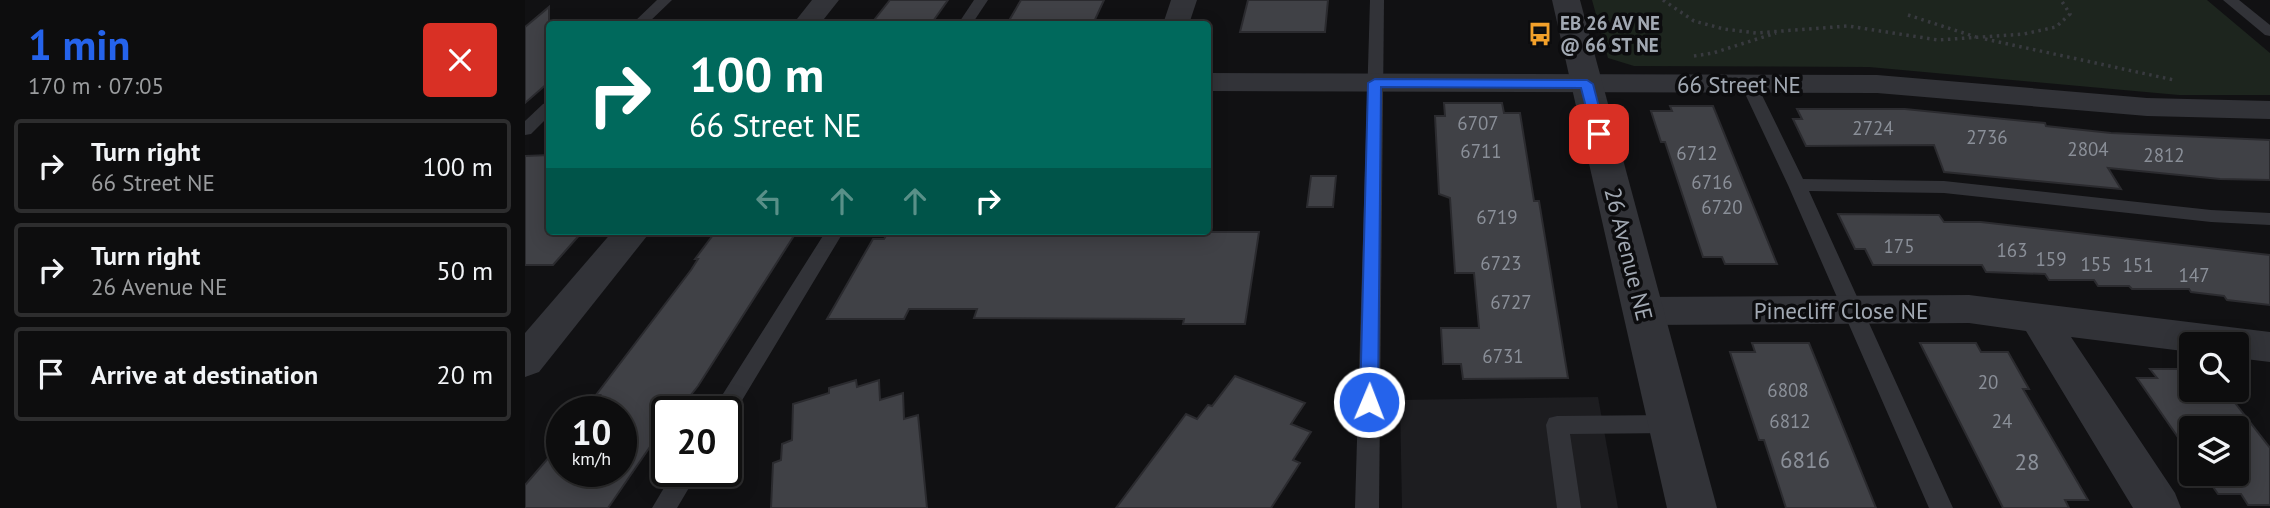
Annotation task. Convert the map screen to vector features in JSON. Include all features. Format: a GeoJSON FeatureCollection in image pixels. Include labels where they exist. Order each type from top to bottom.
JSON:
{"type":"FeatureCollection","features":[{"type":"Feature","properties":{"kind":"street"},"geometry":{"type":"LineString","coordinates":[[808,21],[826,0]]}},
{"type":"Feature","properties":{"kind":"street"},"geometry":{"type":"LineString","coordinates":[[1177,21],[1184,0]]}},
{"type":"Feature","properties":{"kind":"street","name":"26 Avenue NE"},"geometry":{"type":"LineString","coordinates":[[1566,0],[1692,508]]}},
{"type":"Feature","properties":{"kind":"street","name":"66 Street NE"},"geometry":{"type":"LineString","coordinates":[[1211,82],[1877,84],[2147,107],[2270,110]]}},
{"type":"Feature","properties":{"kind":"street"},"geometry":{"type":"LineString","coordinates":[[525,361],[630,235]]}},
{"type":"Feature","properties":{"kind":"street","name":"Pinecliff Close NE"},"geometry":{"type":"LineString","coordinates":[[1643,311],[1969,309],[2264,352]]}},
{"type":"Feature","properties":{"kind":"street"},"geometry":{"type":"LineString","coordinates":[[2039,318],[2158,508]]}},
{"type":"Feature","properties":{"kind":"lane"},"geometry":{"type":"LineString","coordinates":[[642,21],[665,0]]}},
{"type":"Feature","properties":{"kind":"lane"},"geometry":{"type":"LineString","coordinates":[[967,21],[981,0]]}},
{"type":"Feature","properties":{"kind":"lane"},"geometry":{"type":"LineString","coordinates":[[1367,508],[1377,0]]}},
{"type":"Feature","properties":{"kind":"lane"},"geometry":{"type":"LineString","coordinates":[[2230,0],[2270,32]]}},
{"type":"Feature","properties":{"kind":"lane"},"geometry":{"type":"LineString","coordinates":[[1748,83],[1797,185],[1941,508]]}},
{"type":"Feature","properties":{"kind":"lane"},"geometry":{"type":"LineString","coordinates":[[525,130],[546,110]]}},
{"type":"Feature","properties":{"kind":"lane"},"geometry":{"type":"LineString","coordinates":[[1797,185],[1944,187],[2270,219]]}},
{"type":"Feature","properties":{"kind":"lane"},"geometry":{"type":"LineString","coordinates":[[733,396],[833,235]]}},
{"type":"Feature","properties":{"kind":"lane"},"geometry":{"type":"LineString","coordinates":[[1569,508],[1557,425],[1671,424]]}},
{"type":"Feature","properties":{"kind":"lane"},"geometry":{"type":"LineString","coordinates":[[664,508],[677,487]]}},
{"type":"Feature","properties":{"kind":"path"},"geometry":{"type":"LineString","coordinates":[[1663,0],[1694,21],[1756,33],[1848,26],[1938,40],[1981,38],[2056,27],[2070,14],[2061,0]]}},
{"type":"Feature","properties":{"kind":"path"},"geometry":{"type":"LineString","coordinates":[[1908,15],[1981,38],[2180,81]]}},
{"type":"Feature","properties":{"kind":"path"},"geometry":{"type":"LineString","coordinates":[[1687,57],[1713,53],[1781,32]]}},
{"type":"Feature","properties":{"kind":"shaded area"},"geometry":{"type":"Polygon","coordinates":[[[1592,0],[2207,0],[2270,53],[2270,95],[2179,95],[1869,67],[1634,66],[1608,58],[1592,0]]]}},
{"type":"Feature","properties":{"kind":"shaded area"},"geometry":{"type":"Polygon","coordinates":[[[1598,397],[1618,508],[1402,508],[1400,400],[1598,397]]]}},
{"type":"Feature","properties":{"kind":"building"},"geometry":{"type":"Polygon","coordinates":[[[890,0],[948,0],[933,21],[873,21],[890,0]]]}},
{"type":"Feature","properties":{"kind":"building"},"geometry":{"type":"Polygon","coordinates":[[[1021,0],[1104,0],[1094,21],[1009,21],[1021,0]]]}},
{"type":"Feature","properties":{"kind":"building"},"geometry":{"type":"Polygon","coordinates":[[[1248,0],[1328,0],[1325,32],[1240,32],[1248,0]]]}},
{"type":"Feature","properties":{"kind":"building"},"geometry":{"type":"Polygon","coordinates":[[[549,7],[549,21],[546,21],[546,85],[525,103],[525,27],[549,7]]]}},
{"type":"Feature","properties":{"kind":"building"},"geometry":{"type":"Polygon","coordinates":[[[1444,103],[1502,103],[1504,113],[1520,113],[1534,201],[1539,201],[1568,378],[1463,379],[1461,364],[1443,364],[1441,328],[1479,328],[1474,273],[1455,273],[1450,198],[1439,194],[1435,116],[1445,116],[1444,103]]]}},
{"type":"Feature","properties":{"kind":"building"},"geometry":{"type":"Polygon","coordinates":[[[1670,106],[1713,106],[1777,264],[1725,264],[1722,257],[1703,257],[1665,142],[1661,142],[1651,111],[1672,111],[1670,106]]]}},
{"type":"Feature","properties":{"kind":"building"},"geometry":{"type":"Polygon","coordinates":[[[1797,109],[1905,109],[2045,123],[2046,126],[2111,133],[2270,140],[2270,180],[2220,179],[2108,168],[2121,189],[1944,172],[1934,145],[1806,146],[1793,119],[1802,119],[1797,109]]]}},
{"type":"Feature","properties":{"kind":"building"},"geometry":{"type":"Polygon","coordinates":[[[546,155],[546,235],[579,235],[553,265],[525,265],[525,156],[546,155]]]}},
{"type":"Feature","properties":{"kind":"building"},"geometry":{"type":"Polygon","coordinates":[[[1311,176],[1336,176],[1333,207],[1307,207],[1311,176]]]}},
{"type":"Feature","properties":{"kind":"building"},"geometry":{"type":"Polygon","coordinates":[[[1838,214],[1939,215],[1944,222],[1981,222],[2270,255],[2270,305],[2227,300],[2224,296],[2191,292],[2189,289],[2132,289],[2129,286],[2098,286],[2094,280],[2049,280],[2045,274],[1986,272],[1982,265],[1873,265],[1865,249],[1855,249],[1838,214]]]}},
{"type":"Feature","properties":{"kind":"building"},"geometry":{"type":"Polygon","coordinates":[[[1211,232],[1259,232],[1245,324],[1183,324],[1184,319],[974,318],[977,309],[909,309],[904,319],[827,319],[873,239],[884,239],[886,235],[1202,236],[1211,235],[1211,232]]]}},
{"type":"Feature","properties":{"kind":"building"},"geometry":{"type":"Polygon","coordinates":[[[713,235],[794,235],[690,396],[651,396],[651,445],[637,466],[637,396],[596,395],[698,259],[695,259],[713,235]]]}},
{"type":"Feature","properties":{"kind":"building"},"geometry":{"type":"Polygon","coordinates":[[[1752,343],[1809,343],[1876,508],[1786,508],[1764,440],[1759,440],[1730,352],[1755,352],[1752,343]]]}},
{"type":"Feature","properties":{"kind":"building"},"geometry":{"type":"Polygon","coordinates":[[[1920,343],[1976,343],[1981,352],[2008,352],[2029,389],[2023,389],[2088,500],[2065,500],[2069,508],[2003,508],[1920,343]]]}},
{"type":"Feature","properties":{"kind":"building"},"geometry":{"type":"Polygon","coordinates":[[[2150,369],[2179,369],[2179,402],[2234,402],[2245,416],[2179,416],[2179,439],[2137,378],[2157,378],[2150,369]]]}},
{"type":"Feature","properties":{"kind":"building"},"geometry":{"type":"Polygon","coordinates":[[[1235,376],[1305,403],[1291,424],[1311,432],[1293,460],[1300,463],[1271,508],[1116,508],[1186,414],[1197,419],[1208,405],[1212,406],[1235,376]]]}},
{"type":"Feature","properties":{"kind":"building"},"geometry":{"type":"Polygon","coordinates":[[[856,380],[857,387],[879,380],[880,400],[903,393],[904,419],[918,415],[927,508],[771,508],[773,463],[781,460],[782,444],[792,440],[793,404],[829,393],[829,388],[856,380]]]}},
{"type":"Feature","properties":{"kind":"building"},"geometry":{"type":"Polygon","coordinates":[[[2249,421],[2270,448],[2270,505],[2248,505],[2241,494],[2218,494],[2212,486],[2249,486],[2249,421]]]}},
{"type":"Feature","properties":{"kind":"building"},"geometry":{"type":"Polygon","coordinates":[[[546,461],[546,487],[622,487],[608,508],[525,508],[525,485],[546,461]]]}},
{"type":"Feature","properties":{"kind":"place","name":"EB 26 AV NE @ 66 ST NE"},"geometry":{"type":"Point","coordinates":[1540,34]}},
{"type":"Feature","properties":{"kind":"route"},"geometry":{"type":"LineString","coordinates":[[1369,402],[1375,83],[1587,84],[1599,134]]}}]}
